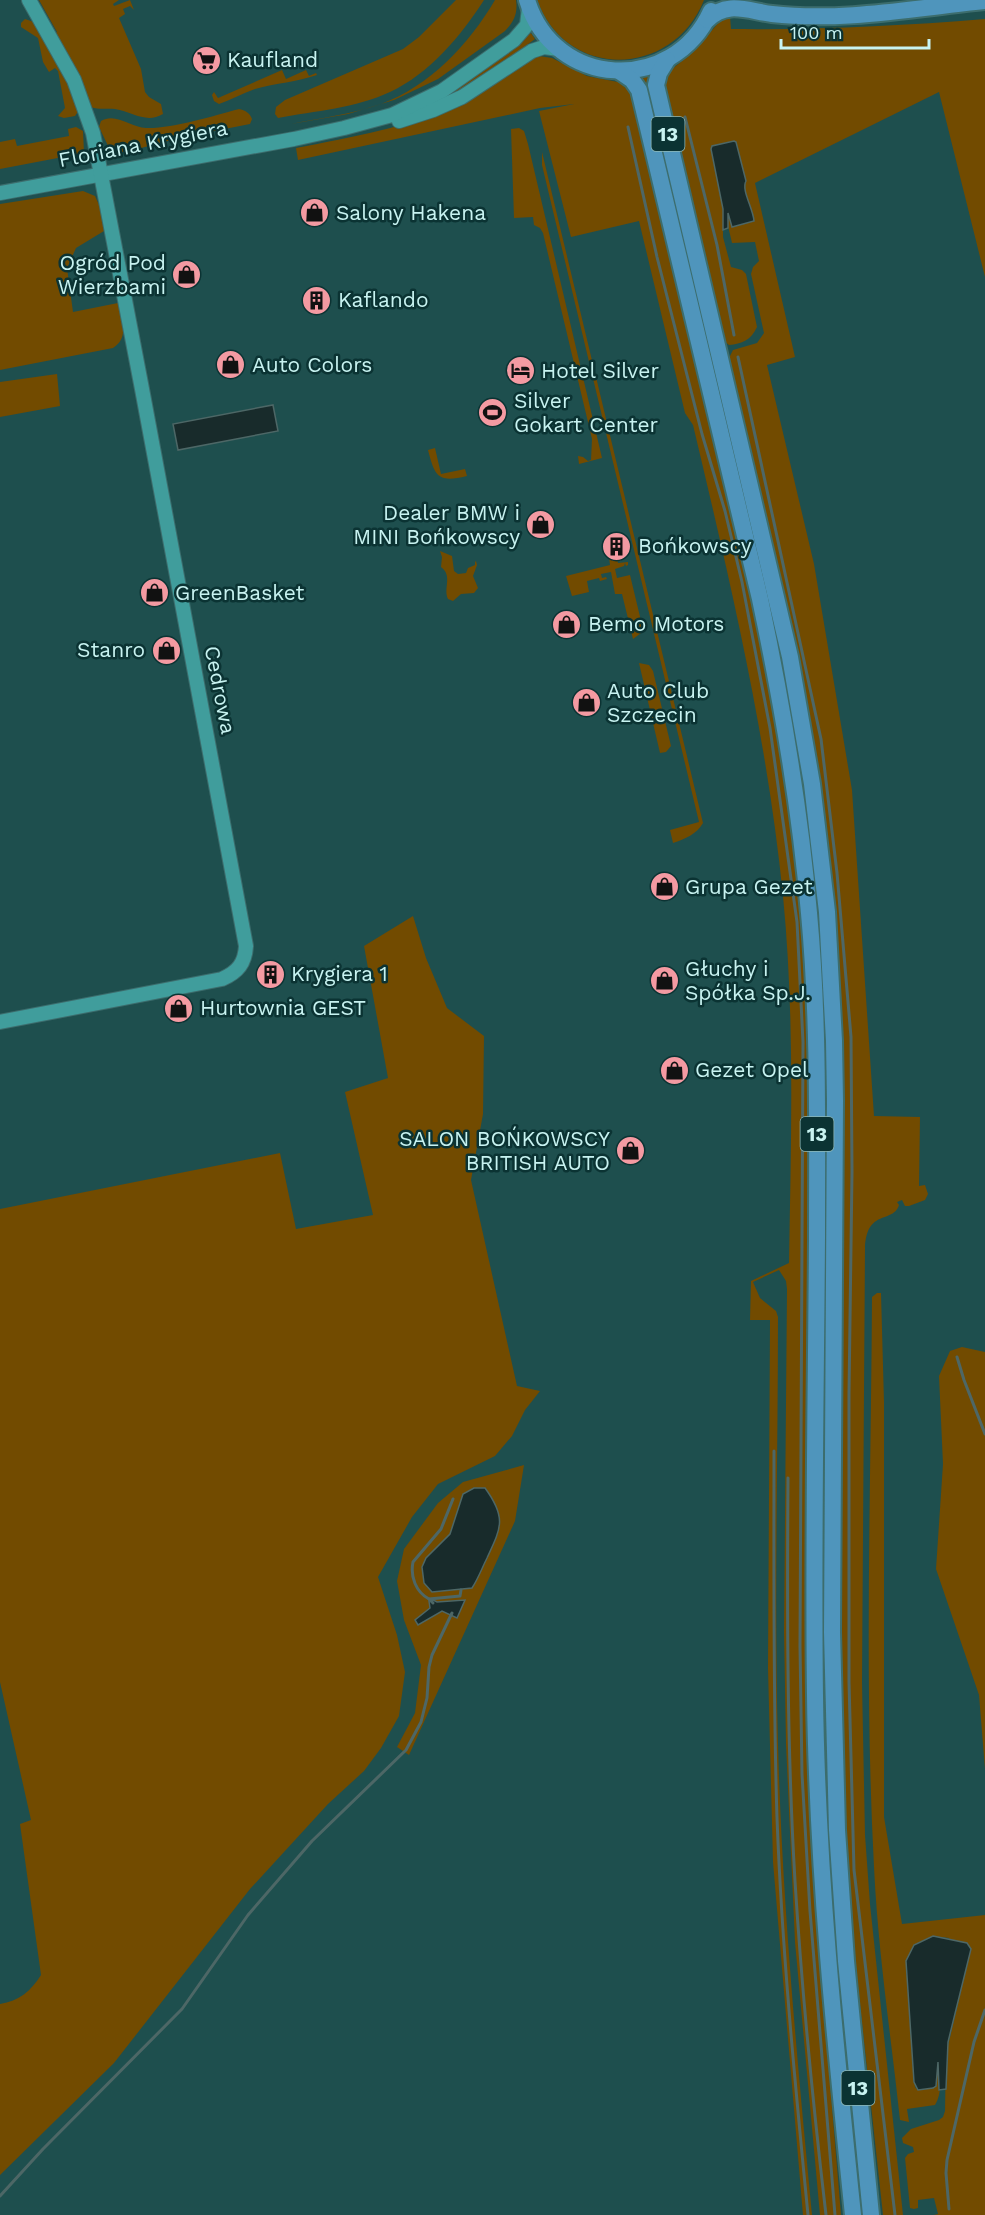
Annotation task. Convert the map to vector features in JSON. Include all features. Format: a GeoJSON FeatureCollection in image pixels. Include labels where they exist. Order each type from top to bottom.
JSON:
{"type":"FeatureCollection","features":[{"type":"Feature","properties":{"kind":"main road"},"geometry":{"type":"LineString","coordinates":[[528,4],[542,32],[559,49],[587,65],[619,71],[644,68],[667,60],[693,40],[707,20],[715,0]]}},
{"type":"Feature","properties":{"kind":"main road"},"geometry":{"type":"LineString","coordinates":[[707,20],[721,10],[731,7],[785,15],[824,16],[985,1]]}},
{"type":"Feature","properties":{"kind":"main road","name":"13"},"geometry":{"type":"LineString","coordinates":[[667,60],[659,73],[656,85],[789,650],[812,784],[827,912],[835,1093],[832,1632],[837,1830],[847,1973],[871,2215]]}},
{"type":"Feature","properties":{"kind":"main road","name":"13"},"geometry":{"type":"LineString","coordinates":[[619,71],[632,80],[639,90],[760,599],[795,786],[809,914],[817,1053],[815,1699],[819,1831],[828,1963],[853,2215]]}},
{"type":"Feature","properties":{"kind":"street","name":"Cedrowa"},"geometry":{"type":"LineString","coordinates":[[0,1022],[222,979],[240,968],[245,952],[243,923],[93,133],[74,80],[29,0]]}},
{"type":"Feature","properties":{"kind":"street","name":"Floriana Krygiera"},"geometry":{"type":"LineString","coordinates":[[0,193],[294,139],[392,115],[442,91],[522,33],[529,21],[528,4]]}},
{"type":"Feature","properties":{"kind":"street","name":"Floriana Krygiera"},"geometry":{"type":"LineString","coordinates":[[294,139],[331,137],[392,123],[433,110],[473,90],[532,51],[544,47],[559,49]]}},
{"type":"Feature","properties":{"kind":"shaded area"},"geometry":{"type":"Polygon","coordinates":[[[39,0],[119,0],[113,4],[114,6],[130,0],[134,10],[130,6],[123,9],[125,14],[119,18],[141,69],[145,92],[161,104],[163,114],[145,118],[115,109],[91,107],[54,34],[57,32],[39,0]]]}},
{"type":"Feature","properties":{"kind":"shaded area"},"geometry":{"type":"Polygon","coordinates":[[[456,0],[484,0],[443,53],[404,84],[377,97],[349,105],[278,118],[275,114],[276,107],[285,100],[403,49],[419,37],[456,0]]]}},
{"type":"Feature","properties":{"kind":"shaded area"},"geometry":{"type":"Polygon","coordinates":[[[495,0],[516,0],[515,17],[505,31],[438,79],[381,104],[416,86],[447,62],[473,32],[495,0]]]}},
{"type":"Feature","properties":{"kind":"shaded area"},"geometry":{"type":"Polygon","coordinates":[[[537,0],[704,0],[689,26],[669,44],[645,56],[620,60],[594,56],[571,45],[551,26],[537,0]]]}},
{"type":"Feature","properties":{"kind":"shaded area"},"geometry":{"type":"Polygon","coordinates":[[[730,16],[731,29],[858,27],[985,19],[985,277],[939,92],[755,183],[795,357],[767,365],[814,564],[852,790],[874,1116],[920,1117],[919,1186],[925,1185],[928,1194],[925,1200],[909,1206],[905,1206],[902,1200],[897,1202],[899,1205],[896,1211],[870,1227],[865,1248],[862,1682],[865,1835],[870,1904],[903,2215],[883,2215],[848,1895],[840,1706],[841,1026],[834,909],[816,758],[795,645],[729,358],[733,350],[757,343],[764,333],[751,274],[753,267],[759,261],[755,242],[732,243],[728,223],[729,211],[730,221],[747,196],[743,185],[719,185],[723,209],[723,237],[731,267],[742,270],[746,274],[757,327],[746,340],[729,345],[724,341],[665,88],[666,79],[672,69],[693,52],[720,21],[730,16]]]}},
{"type":"Feature","properties":{"kind":"shaded area"},"geometry":{"type":"Polygon","coordinates":[[[25,19],[34,22],[69,81],[79,110],[75,116],[64,118],[58,116],[65,108],[58,71],[55,68],[49,72],[43,62],[38,38],[21,27],[25,19]]]}},
{"type":"Feature","properties":{"kind":"shaded area"},"geometry":{"type":"Polygon","coordinates":[[[531,33],[535,39],[511,57],[474,82],[434,103],[531,33]]]}},
{"type":"Feature","properties":{"kind":"shaded area"},"geometry":{"type":"Polygon","coordinates":[[[539,56],[552,58],[587,76],[618,82],[626,87],[633,97],[764,652],[792,816],[805,952],[811,1085],[807,1708],[816,1913],[841,2215],[820,2215],[795,1942],[786,1744],[784,1631],[787,1289],[786,1281],[779,1270],[753,1282],[760,1298],[776,1311],[778,1317],[776,1637],[780,1803],[791,1980],[812,2215],[803,2215],[773,1862],[768,1668],[770,1320],[750,1320],[751,1281],[789,1263],[791,1034],[787,942],[776,836],[757,718],[734,600],[693,425],[685,413],[639,221],[571,237],[539,111],[574,104],[540,108],[298,160],[296,148],[380,131],[441,112],[470,99],[521,64],[539,56]]]}},
{"type":"Feature","properties":{"kind":"shaded area"},"geometry":{"type":"Polygon","coordinates":[[[282,70],[286,79],[306,70],[309,76],[316,73],[317,75],[255,89],[219,104],[214,101],[212,95],[214,92],[218,98],[282,70]]]}},
{"type":"Feature","properties":{"kind":"shaded area"},"geometry":{"type":"Polygon","coordinates":[[[652,75],[783,648],[815,858],[828,1028],[826,1621],[865,2215],[859,2215],[823,1797],[810,860],[639,79],[652,75]]]}},
{"type":"Feature","properties":{"kind":"shaded area"},"geometry":{"type":"Polygon","coordinates":[[[239,109],[250,115],[252,119],[250,124],[179,138],[126,152],[111,152],[99,127],[101,121],[112,118],[140,127],[156,128],[239,109]]]}},
{"type":"Feature","properties":{"kind":"shaded area"},"geometry":{"type":"Polygon","coordinates":[[[76,127],[83,131],[84,153],[0,169],[0,142],[15,139],[17,146],[69,136],[68,129],[76,127]]]}},
{"type":"Feature","properties":{"kind":"shaded area"},"geometry":{"type":"Polygon","coordinates":[[[519,128],[524,131],[528,144],[602,458],[579,464],[578,456],[588,461],[591,460],[592,439],[543,233],[534,225],[533,217],[514,218],[511,129],[519,128]]]}},
{"type":"Feature","properties":{"kind":"shaded area"},"geometry":{"type":"Polygon","coordinates":[[[542,152],[703,823],[694,833],[673,843],[670,830],[699,822],[542,165],[542,152]]]}},
{"type":"Feature","properties":{"kind":"shaded area"},"geometry":{"type":"Polygon","coordinates":[[[83,191],[95,196],[100,207],[104,231],[76,248],[67,268],[73,312],[118,303],[123,328],[121,339],[113,348],[0,370],[0,204],[83,191]]]}},
{"type":"Feature","properties":{"kind":"shaded area"},"geometry":{"type":"Polygon","coordinates":[[[57,374],[60,406],[0,417],[0,382],[57,374]]]}},
{"type":"Feature","properties":{"kind":"shaded area"},"geometry":{"type":"Polygon","coordinates":[[[435,448],[441,474],[465,469],[467,476],[450,479],[439,476],[428,450],[435,448]]]}},
{"type":"Feature","properties":{"kind":"shaded area"},"geometry":{"type":"Polygon","coordinates":[[[440,551],[452,556],[454,571],[458,574],[466,573],[476,561],[473,576],[478,588],[474,593],[461,594],[453,601],[448,599],[447,578],[441,567],[440,551]]]}},
{"type":"Feature","properties":{"kind":"shaded area"},"geometry":{"type":"Polygon","coordinates":[[[616,555],[618,563],[628,562],[628,565],[626,566],[625,563],[624,566],[615,569],[617,578],[630,575],[642,625],[641,633],[633,639],[622,594],[615,594],[611,572],[601,574],[602,578],[607,579],[587,581],[589,592],[572,596],[566,576],[610,565],[609,557],[616,555]]]}},
{"type":"Feature","properties":{"kind":"shaded area"},"geometry":{"type":"Polygon","coordinates":[[[639,663],[649,665],[653,671],[671,746],[666,752],[660,753],[639,663]]]}},
{"type":"Feature","properties":{"kind":"shaded area"},"geometry":{"type":"Polygon","coordinates":[[[413,916],[426,958],[447,1008],[484,1036],[483,1114],[471,1180],[517,1386],[540,1391],[525,1410],[512,1436],[495,1456],[438,1484],[412,1517],[378,1577],[397,1635],[405,1672],[399,1716],[381,1748],[364,1771],[328,1804],[250,1889],[114,2063],[0,2175],[0,2004],[24,1994],[41,1975],[20,1824],[31,1820],[0,1682],[0,1209],[280,1153],[296,1229],[373,1215],[345,1092],[388,1078],[364,946],[413,916]]]}},
{"type":"Feature","properties":{"kind":"shaded area"},"geometry":{"type":"Polygon","coordinates":[[[881,1293],[884,1402],[884,1817],[902,1924],[985,1915],[985,2215],[934,2215],[938,2214],[934,2198],[918,2200],[918,2208],[910,2208],[905,2158],[914,2152],[913,2147],[903,2143],[902,2138],[911,2129],[943,2117],[946,2054],[963,1982],[949,1938],[933,1936],[906,1961],[915,2087],[918,2090],[936,2086],[938,2059],[940,2082],[938,2100],[935,2105],[907,2109],[909,2122],[900,2120],[878,1931],[869,1725],[872,1297],[881,1293]]]}},
{"type":"Feature","properties":{"kind":"shaded area"},"geometry":{"type":"Polygon","coordinates":[[[962,1347],[985,1352],[985,1769],[979,1695],[936,1569],[943,1464],[939,1376],[950,1351],[962,1347]]]}},
{"type":"Feature","properties":{"kind":"shaded area"},"geometry":{"type":"Polygon","coordinates":[[[524,1465],[515,1521],[409,1755],[397,1747],[415,1713],[421,1665],[404,1620],[397,1581],[404,1549],[438,1503],[463,1482],[524,1465]],[[463,1494],[450,1534],[426,1558],[474,1586],[463,1494]]]}},
{"type":"Feature","properties":{"kind":"water"},"geometry":{"type":"Polygon","coordinates":[[[734,141],[746,181],[745,189],[754,221],[732,227],[728,213],[728,228],[723,230],[723,209],[711,149],[712,146],[734,141]]]}},
{"type":"Feature","properties":{"kind":"water"},"geometry":{"type":"Polygon","coordinates":[[[273,405],[278,431],[178,450],[173,424],[273,405]]]}},
{"type":"Feature","properties":{"kind":"water"},"geometry":{"type":"Polygon","coordinates":[[[474,1488],[485,1488],[497,1507],[499,1523],[496,1539],[472,1588],[432,1592],[424,1583],[422,1567],[426,1558],[450,1534],[463,1494],[474,1488]]]}},
{"type":"Feature","properties":{"kind":"water"},"geometry":{"type":"Polygon","coordinates":[[[465,1600],[457,1618],[442,1611],[418,1625],[415,1620],[430,1608],[429,1601],[437,1602],[465,1600]]]}},
{"type":"Feature","properties":{"kind":"water"},"geometry":{"type":"Polygon","coordinates":[[[933,1936],[967,1943],[971,1949],[948,2042],[946,2089],[939,2090],[938,2062],[936,2086],[918,2090],[914,2082],[906,1961],[914,1945],[933,1936]]]}},
{"type":"Feature","properties":{"kind":"waterway"},"geometry":{"type":"LineString","coordinates":[[685,117],[717,245],[734,335]]}},
{"type":"Feature","properties":{"kind":"waterway"},"geometry":{"type":"LineString","coordinates":[[628,127],[657,257],[742,582],[770,728],[797,922],[803,1042],[800,1646],[802,1774],[810,1911],[835,2215]]}},
{"type":"Feature","properties":{"kind":"waterway"},"geometry":{"type":"LineString","coordinates":[[738,357],[821,739],[837,873],[851,1037],[849,1682],[854,1870],[895,2215]]}},
{"type":"Feature","properties":{"kind":"waterway"},"geometry":{"type":"LineString","coordinates":[[957,1357],[985,1434]]}},
{"type":"Feature","properties":{"kind":"waterway"},"geometry":{"type":"LineString","coordinates":[[774,1451],[774,1680],[779,1868],[808,2215]]}},
{"type":"Feature","properties":{"kind":"waterway"},"geometry":{"type":"LineString","coordinates":[[788,1478],[788,1679],[792,1831],[804,2007],[826,2215]]}},
{"type":"Feature","properties":{"kind":"waterway"},"geometry":{"type":"LineString","coordinates":[[429,1599],[415,1584],[412,1573],[413,1562],[441,1529],[453,1499]]}},
{"type":"Feature","properties":{"kind":"waterway"},"geometry":{"type":"LineString","coordinates":[[433,1603],[429,1599],[460,1596],[461,1590]]}},
{"type":"Feature","properties":{"kind":"waterway"},"geometry":{"type":"LineString","coordinates":[[0,2196],[43,2149],[182,2009],[248,1915],[312,1841],[406,1750],[421,1722],[427,1698],[432,1655],[452,1613]]}},
{"type":"Feature","properties":{"kind":"waterway"},"geometry":{"type":"LineString","coordinates":[[949,2209],[947,2160],[974,2042],[985,2010]]}},
{"type":"Feature","properties":{"kind":"place","name":"Kaufland"},"geometry":{"type":"Point","coordinates":[206,60]}},
{"type":"Feature","properties":{"kind":"place","name":"Salony Hakena"},"geometry":{"type":"Point","coordinates":[315,213]}},
{"type":"Feature","properties":{"kind":"place","name":"Ogród Pod Wierzbami"},"geometry":{"type":"Point","coordinates":[187,275]}},
{"type":"Feature","properties":{"kind":"place","name":"Kaflando"},"geometry":{"type":"Point","coordinates":[317,300]}},
{"type":"Feature","properties":{"kind":"place","name":"Auto Colors"},"geometry":{"type":"Point","coordinates":[231,365]}},
{"type":"Feature","properties":{"kind":"place","name":"Hotel Silver"},"geometry":{"type":"Point","coordinates":[520,371]}},
{"type":"Feature","properties":{"kind":"place","name":"Silver Gokart Center"},"geometry":{"type":"Point","coordinates":[493,413]}},
{"type":"Feature","properties":{"kind":"place","name":"Dealer BMW i MINI Bońkowscy"},"geometry":{"type":"Point","coordinates":[541,525]}},
{"type":"Feature","properties":{"kind":"place","name":"Bońkowscy"},"geometry":{"type":"Point","coordinates":[617,546]}},
{"type":"Feature","properties":{"kind":"place","name":"GreenBasket"},"geometry":{"type":"Point","coordinates":[154,593]}},
{"type":"Feature","properties":{"kind":"place","name":"Bemo Motors"},"geometry":{"type":"Point","coordinates":[567,624]}},
{"type":"Feature","properties":{"kind":"place","name":"Stanro"},"geometry":{"type":"Point","coordinates":[166,650]}},
{"type":"Feature","properties":{"kind":"place","name":"Auto Club Szczecin"},"geometry":{"type":"Point","coordinates":[586,703]}},
{"type":"Feature","properties":{"kind":"place","name":"Grupa Gezet"},"geometry":{"type":"Point","coordinates":[664,887]}},
{"type":"Feature","properties":{"kind":"place","name":"Krygiera 1"},"geometry":{"type":"Point","coordinates":[270,974]}},
{"type":"Feature","properties":{"kind":"place","name":"Głuchy i Spółka Sp.J."},"geometry":{"type":"Point","coordinates":[664,981]}},
{"type":"Feature","properties":{"kind":"place","name":"Hurtownia GEST"},"geometry":{"type":"Point","coordinates":[179,1008]}},
{"type":"Feature","properties":{"kind":"place","name":"Gezet Opel"},"geometry":{"type":"Point","coordinates":[674,1070]}},
{"type":"Feature","properties":{"kind":"place","name":"SALON BOŃKOWSCY BRITISH AUTO"},"geometry":{"type":"Point","coordinates":[631,1151]}}]}
